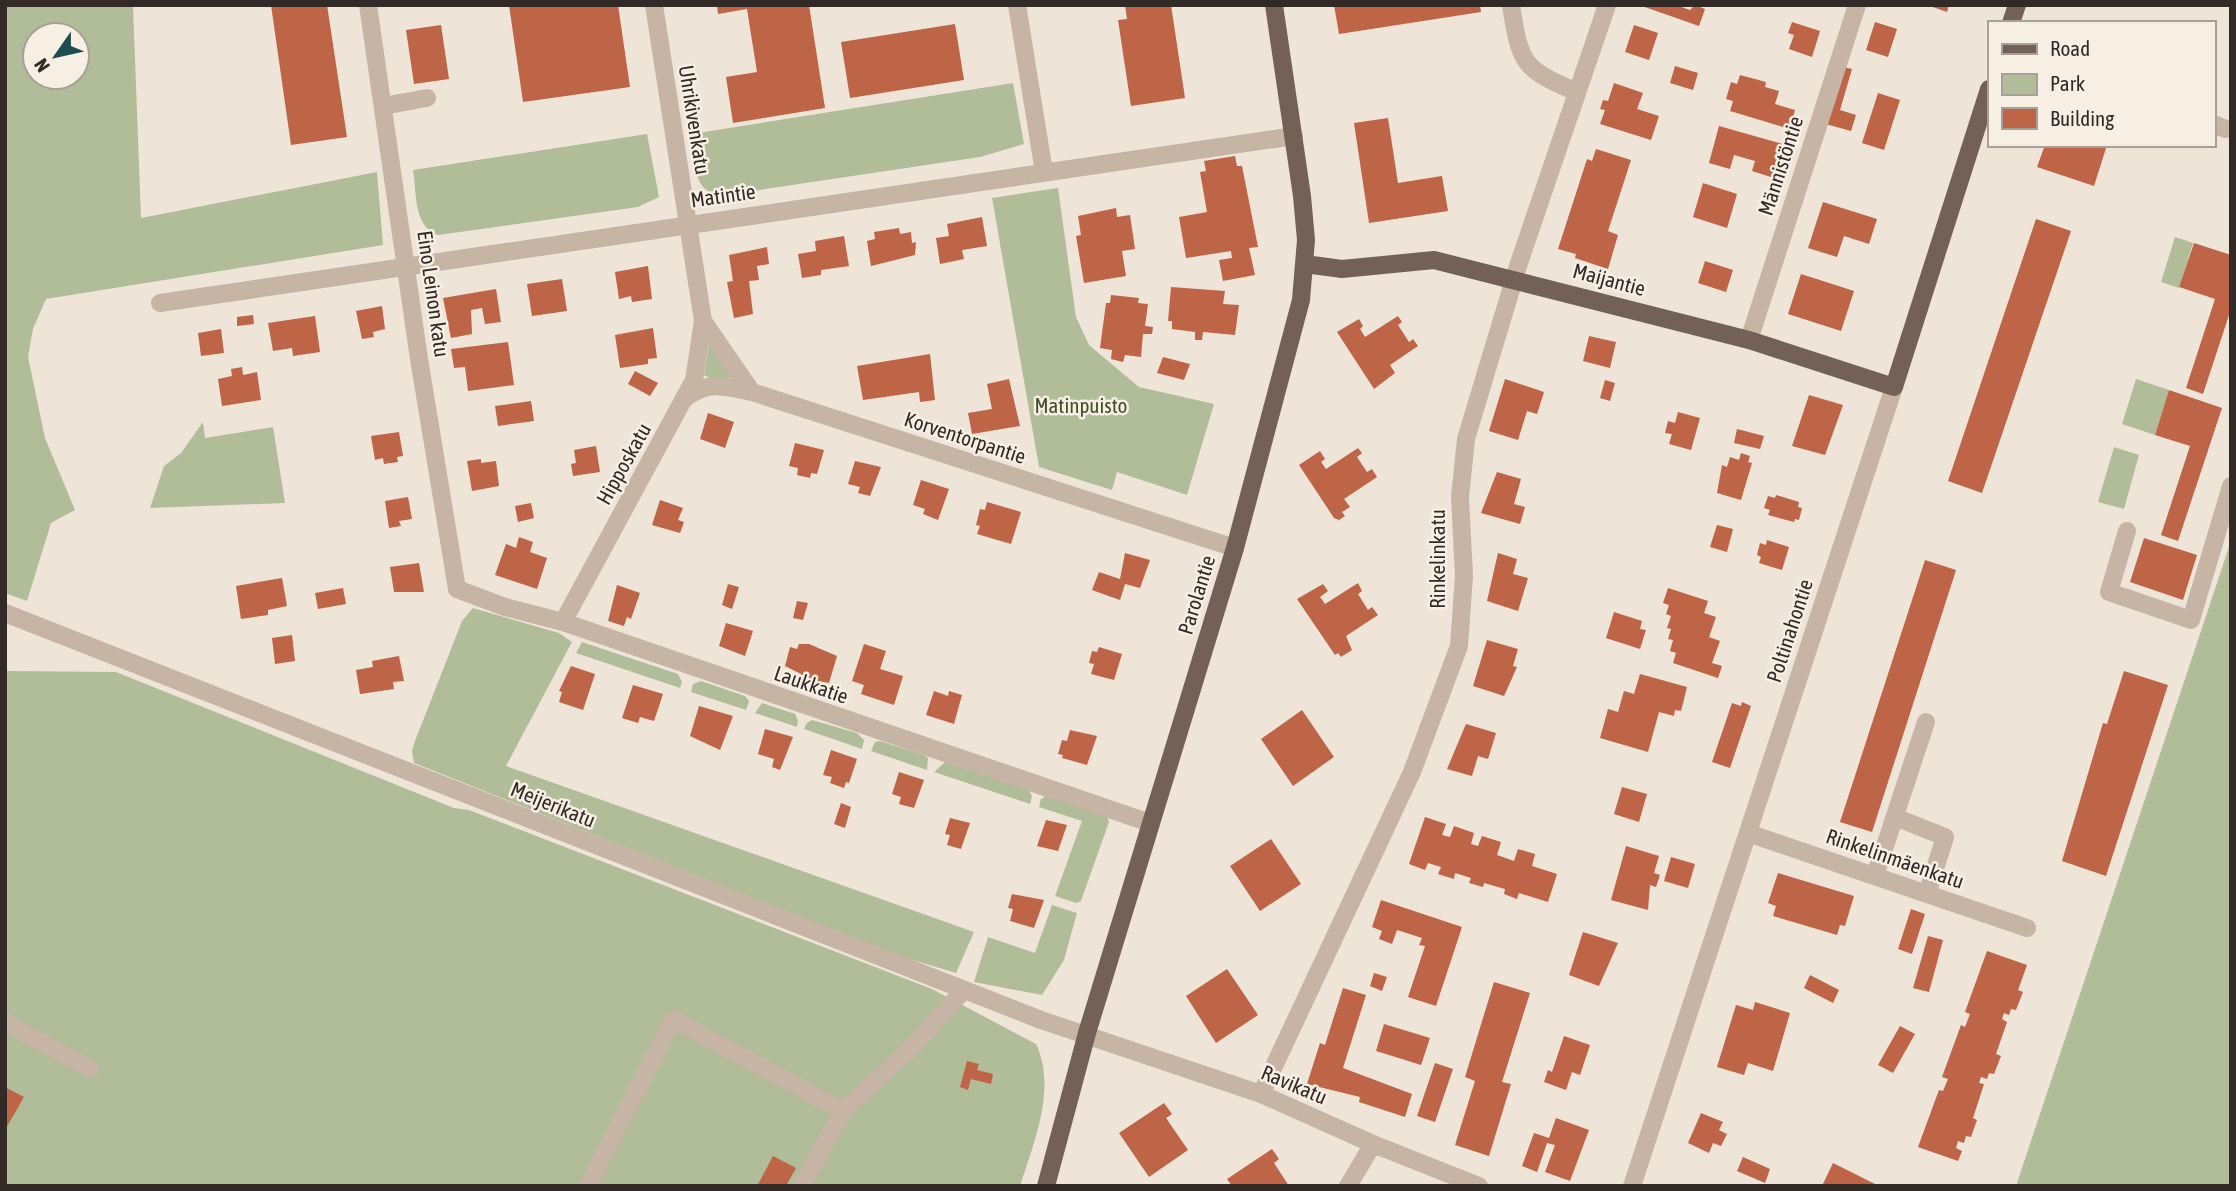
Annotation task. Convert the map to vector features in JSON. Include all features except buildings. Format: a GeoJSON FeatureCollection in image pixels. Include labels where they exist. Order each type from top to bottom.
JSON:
{"type":"FeatureCollection","features":[{"type":"Feature","properties":{"kind":"main road","name":"Parolantie"},"geometry":{"type":"LineString","coordinates":[[1046,1186],[1087,1034],[1235,548],[1301,300],[1306,229],[1274,5]]}},
{"type":"Feature","properties":{"kind":"main road","name":"Poltinahontie"},"geometry":{"type":"LineString","coordinates":[[1894,387],[1988,92]]}},
{"type":"Feature","properties":{"kind":"main road","name":"Maijantie"},"geometry":{"type":"LineString","coordinates":[[1305,264],[1342,269],[1434,260],[1749,340],[1894,387]]}},
{"type":"Feature","properties":{"kind":"street","name":"Eino Leinon katu"},"geometry":{"type":"LineString","coordinates":[[368,5],[457,589]]}},
{"type":"Feature","properties":{"kind":"street","name":"Uhrikivenkatu"},"geometry":{"type":"LineString","coordinates":[[654,5],[703,321],[752,392]]}},
{"type":"Feature","properties":{"kind":"street"},"geometry":{"type":"LineString","coordinates":[[1017,5],[1044,172]]}},
{"type":"Feature","properties":{"kind":"street"},"geometry":{"type":"LineString","coordinates":[[1511,5],[1523,61],[1542,78],[1577,92]]}},
{"type":"Feature","properties":{"kind":"street","name":"Rinkelinkatu"},"geometry":{"type":"LineString","coordinates":[[1261,1094],[1412,772],[1459,646],[1464,576],[1460,497],[1466,439],[1515,279],[1607,5]]}},
{"type":"Feature","properties":{"kind":"street","name":"Männistöntie"},"geometry":{"type":"LineString","coordinates":[[1749,340],[1857,5]]}},
{"type":"Feature","properties":{"kind":"street"},"geometry":{"type":"LineString","coordinates":[[383,106],[427,98]]}},
{"type":"Feature","properties":{"kind":"street","name":"Matintie"},"geometry":{"type":"LineString","coordinates":[[160,303],[1294,136]]}},
{"type":"Feature","properties":{"kind":"street","name":"Hipposkatu"},"geometry":{"type":"LineString","coordinates":[[563,622],[694,380],[703,321]]}},
{"type":"Feature","properties":{"kind":"street","name":"Korventorpantie"},"geometry":{"type":"LineString","coordinates":[[684,399],[699,387],[721,386],[752,392],[1235,548]]}},
{"type":"Feature","properties":{"kind":"street","name":"Poltinahontie"},"geometry":{"type":"LineString","coordinates":[[1632,1186],[1894,387]]}},
{"type":"Feature","properties":{"kind":"street"},"geometry":{"type":"LineString","coordinates":[[2127,531],[2109,592],[2191,620],[2231,486]]}},
{"type":"Feature","properties":{"kind":"street","name":"Laukkatie"},"geometry":{"type":"LineString","coordinates":[[457,589],[505,607],[563,622],[1150,823]]}},
{"type":"Feature","properties":{"kind":"street","name":"Meijerikatu"},"geometry":{"type":"LineString","coordinates":[[5,612],[964,990],[1087,1034]]}},
{"type":"Feature","properties":{"kind":"street"},"geometry":{"type":"LineString","coordinates":[[1875,876],[1926,722]]}},
{"type":"Feature","properties":{"kind":"street"},"geometry":{"type":"LineString","coordinates":[[1895,817],[1945,837],[1927,894]]}},
{"type":"Feature","properties":{"kind":"street","name":"Rinkelinmäenkatu"},"geometry":{"type":"LineString","coordinates":[[1748,833],[2027,928]]}},
{"type":"Feature","properties":{"kind":"street"},"geometry":{"type":"LineString","coordinates":[[801,1186],[844,1111],[909,1051],[964,990]]}},
{"type":"Feature","properties":{"kind":"street"},"geometry":{"type":"LineString","coordinates":[[588,1186],[673,1019],[844,1111]]}},
{"type":"Feature","properties":{"kind":"street"},"geometry":{"type":"LineString","coordinates":[[5,1022],[90,1069]]}},
{"type":"Feature","properties":{"kind":"street","name":"Ravikatu"},"geometry":{"type":"LineString","coordinates":[[1087,1034],[1261,1094],[1373,1144],[1479,1186]]}},
{"type":"Feature","properties":{"kind":"street"},"geometry":{"type":"LineString","coordinates":[[1348,1186],[1373,1144]]}},
{"type":"Feature","properties":{"kind":"green space"},"geometry":{"type":"Polygon","coordinates":[[[5,5],[133,5],[141,218],[377,172],[383,245],[46,299],[33,329],[28,357],[45,438],[75,510],[51,523],[27,601],[5,593],[5,5]]]}},
{"type":"Feature","properties":{"kind":"green space"},"geometry":{"type":"Polygon","coordinates":[[[1013,83],[1024,144],[980,157],[719,196],[703,187],[696,172],[692,135],[698,133],[1013,83]]]}},
{"type":"Feature","properties":{"kind":"green space"},"geometry":{"type":"Polygon","coordinates":[[[647,134],[659,197],[638,207],[438,235],[430,231],[420,217],[413,170],[647,134]]]}},
{"type":"Feature","properties":{"kind":"green space","name":"Matinpuisto"},"geometry":{"type":"Polygon","coordinates":[[[1058,188],[1076,317],[1089,345],[1139,387],[1214,404],[1187,495],[1117,472],[1112,490],[1039,467],[992,198],[1058,188]]]}},
{"type":"Feature","properties":{"kind":"green space"},"geometry":{"type":"Polygon","coordinates":[[[2175,237],[2193,243],[2179,288],[2161,282],[2175,237]]]}},
{"type":"Feature","properties":{"kind":"green space"},"geometry":{"type":"Polygon","coordinates":[[[709,344],[732,378],[711,379],[704,375],[709,344]]]}},
{"type":"Feature","properties":{"kind":"green space"},"geometry":{"type":"Polygon","coordinates":[[[2136,379],[2169,390],[2155,435],[2122,424],[2136,379]]]}},
{"type":"Feature","properties":{"kind":"green space"},"geometry":{"type":"Polygon","coordinates":[[[203,422],[205,438],[273,427],[285,503],[150,508],[164,466],[181,453],[203,422]]]}},
{"type":"Feature","properties":{"kind":"green space"},"geometry":{"type":"Polygon","coordinates":[[[2114,447],[2139,455],[2124,509],[2098,502],[2114,447]]]}},
{"type":"Feature","properties":{"kind":"green space"},"geometry":{"type":"Polygon","coordinates":[[[2231,541],[2231,1186],[2016,1186],[2231,541]]]}},
{"type":"Feature","properties":{"kind":"green space"},"geometry":{"type":"Polygon","coordinates":[[[473,608],[559,633],[572,642],[506,766],[974,932],[956,973],[893,954],[414,763],[412,751],[415,741],[462,621],[473,608]]]}},
{"type":"Feature","properties":{"kind":"green space"},"geometry":{"type":"Polygon","coordinates":[[[582,642],[678,674],[682,682],[680,688],[576,653],[582,642]]]}},
{"type":"Feature","properties":{"kind":"green space"},"geometry":{"type":"Polygon","coordinates":[[[5,671],[116,672],[454,808],[469,810],[932,989],[1036,1044],[1042,1061],[1044,1097],[1037,1133],[1020,1186],[5,1186],[5,671]]]}},
{"type":"Feature","properties":{"kind":"green space"},"geometry":{"type":"Polygon","coordinates":[[[701,681],[745,696],[749,701],[746,710],[691,692],[693,684],[701,681]]]}},
{"type":"Feature","properties":{"kind":"green space"},"geometry":{"type":"Polygon","coordinates":[[[762,703],[795,714],[797,727],[755,713],[762,703]]]}},
{"type":"Feature","properties":{"kind":"green space"},"geometry":{"type":"Polygon","coordinates":[[[812,720],[857,733],[864,740],[862,749],[804,729],[812,720]]]}},
{"type":"Feature","properties":{"kind":"green space"},"geometry":{"type":"Polygon","coordinates":[[[880,741],[924,755],[928,758],[927,770],[871,751],[875,742],[880,741]]]}},
{"type":"Feature","properties":{"kind":"green space"},"geometry":{"type":"Polygon","coordinates":[[[945,762],[1028,789],[1032,796],[1030,804],[934,772],[945,762]]]}},
{"type":"Feature","properties":{"kind":"green space"},"geometry":{"type":"Polygon","coordinates":[[[1048,795],[1106,814],[1109,822],[1081,901],[1076,903],[1055,896],[1082,821],[1039,807],[1041,799],[1048,795]]]}},
{"type":"Feature","properties":{"kind":"green space"},"geometry":{"type":"Polygon","coordinates":[[[1052,905],[1077,913],[1064,960],[1042,995],[974,982],[988,937],[1035,953],[1052,905]]]}}]}
